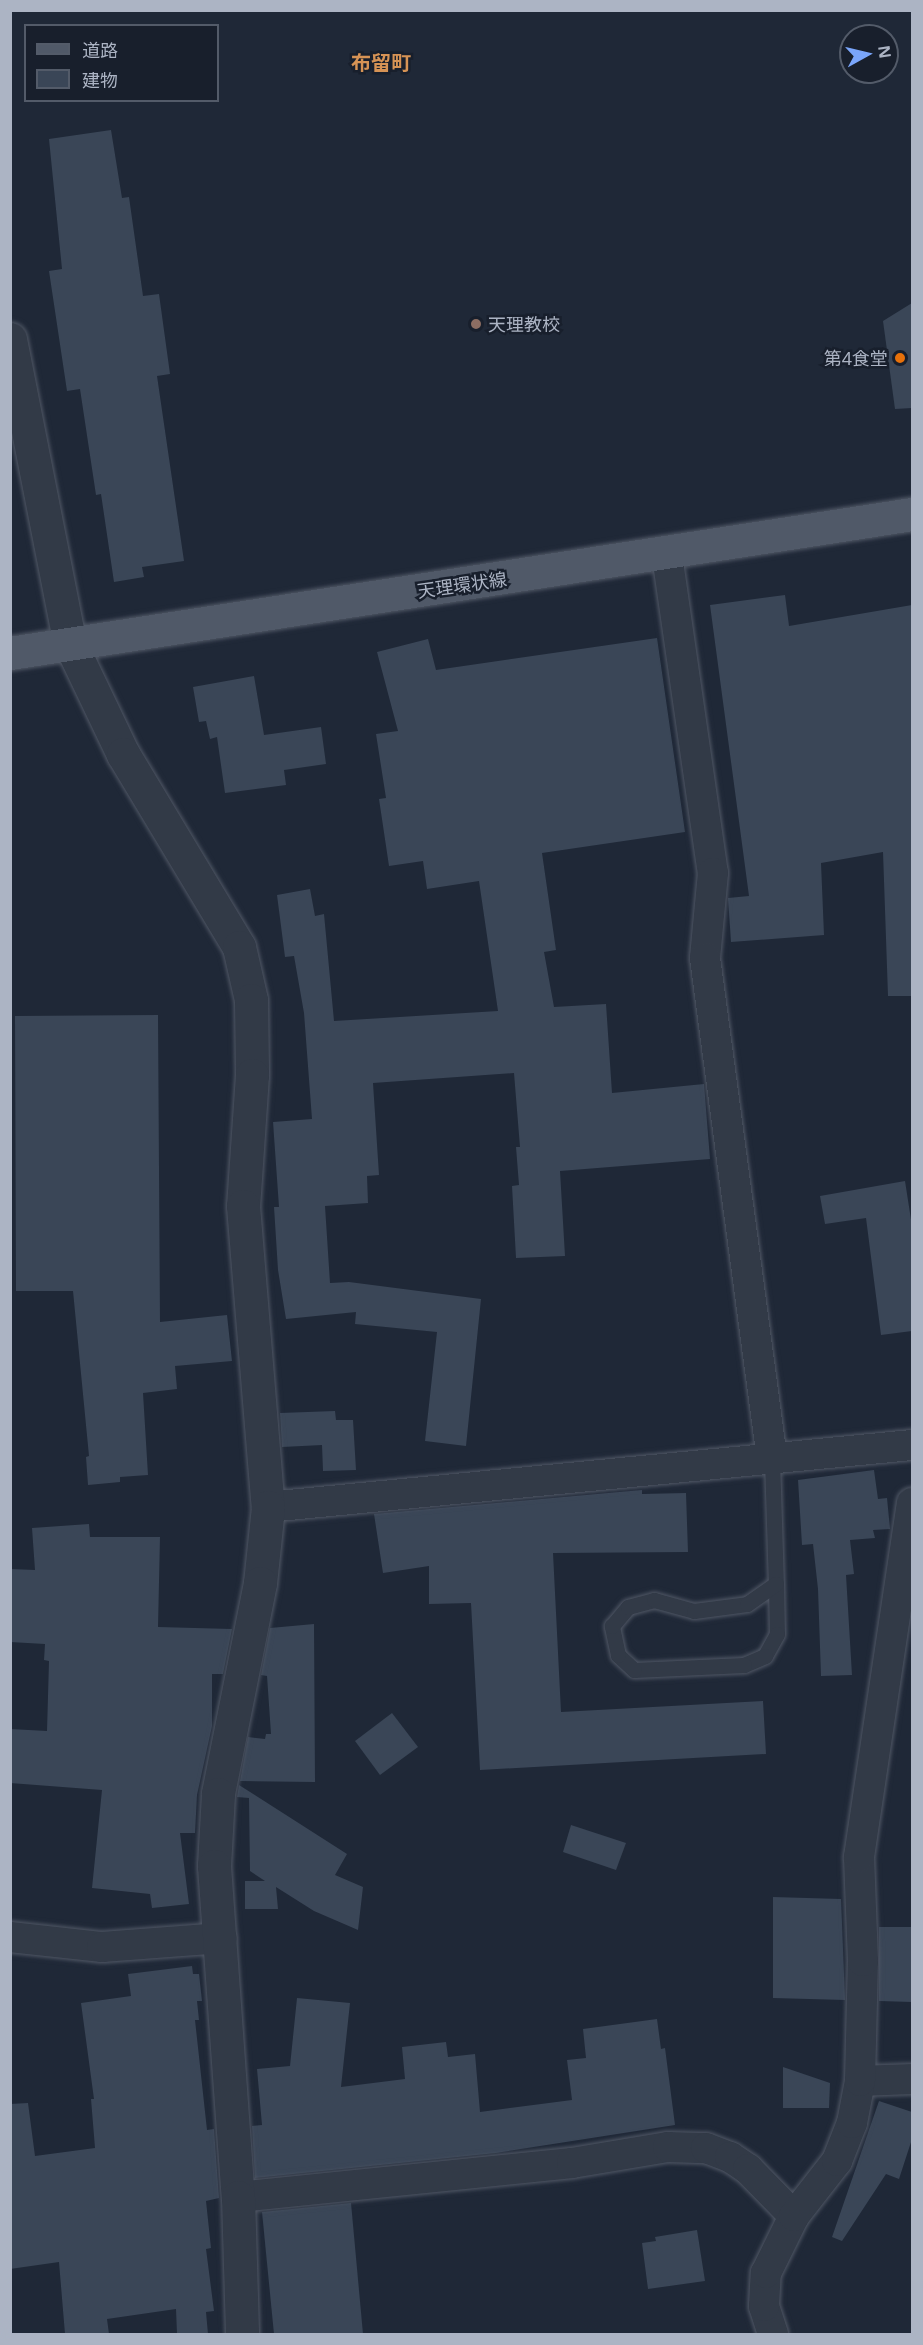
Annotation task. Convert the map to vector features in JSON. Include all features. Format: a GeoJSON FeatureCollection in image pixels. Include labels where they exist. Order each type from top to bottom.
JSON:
{"type":"FeatureCollection","features":[{"type":"Feature","properties":{"kind":"main road","name":"天理環状線"},"geometry":{"type":"LineString","coordinates":[[10,653],[69,641],[667,555],[912,514]]}},
{"type":"Feature","properties":{"kind":"street"},"geometry":{"type":"LineString","coordinates":[[10,339],[69,641],[123,754],[239,947],[251,1000],[252,1075],[243,1206],[245,1270],[268,1507],[260,1583],[218,1794],[214,1866],[222,1938],[238,2197],[242,2334]]}},
{"type":"Feature","properties":{"kind":"street"},"geometry":{"type":"LineString","coordinates":[[667,555],[713,873],[705,958],[772,1460]]}},
{"type":"Feature","properties":{"kind":"street"},"geometry":{"type":"LineString","coordinates":[[268,1507],[402,1491],[772,1460],[912,1445]]}},
{"type":"Feature","properties":{"kind":"street"},"geometry":{"type":"LineString","coordinates":[[773,2334],[764,2306],[766,2274],[794,2216],[837,2160],[852,2123],[860,2081],[863,1960],[860,1857],[912,1503]]}},
{"type":"Feature","properties":{"kind":"street"},"geometry":{"type":"LineString","coordinates":[[10,1937],[102,1947],[222,1938]]}},
{"type":"Feature","properties":{"kind":"street"},"geometry":{"type":"LineString","coordinates":[[860,2081],[912,2079]]}},
{"type":"Feature","properties":{"kind":"street"},"geometry":{"type":"LineString","coordinates":[[238,2197],[572,2163],[677,2147],[706,2148],[730,2157],[748,2169],[794,2216]]}},
{"type":"Feature","properties":{"kind":"lane"},"geometry":{"type":"LineString","coordinates":[[772,1460],[776,1584],[777,1634],[765,1656],[744,1665],[634,1670],[618,1655],[612,1626],[628,1606],[654,1600],[694,1611],[747,1604],[776,1584]]}},
{"type":"Feature","properties":{"kind":"building"},"geometry":{"type":"Polygon","coordinates":[[[111,130],[122,198],[129,197],[143,296],[159,294],[170,374],[157,376],[184,561],[142,567],[144,577],[114,582],[101,494],[96,495],[80,389],[67,391],[49,271],[62,269],[49,139],[111,130]]]}},
{"type":"Feature","properties":{"kind":"building","name":"第4食堂"},"geometry":{"type":"Polygon","coordinates":[[[912,303],[912,408],[895,409],[883,321],[912,303]]]}},
{"type":"Feature","properties":{"kind":"building"},"geometry":{"type":"Polygon","coordinates":[[[785,595],[789,626],[912,605],[912,996],[888,996],[883,852],[821,863],[824,935],[731,942],[728,898],[749,896],[710,605],[785,595]]]}},
{"type":"Feature","properties":{"kind":"building"},"geometry":{"type":"Polygon","coordinates":[[[657,638],[685,832],[542,853],[556,950],[544,952],[554,1007],[606,1004],[612,1093],[704,1084],[710,1159],[560,1171],[565,1256],[516,1258],[512,1186],[519,1185],[516,1147],[520,1147],[514,1073],[373,1083],[379,1175],[367,1176],[368,1203],[325,1206],[330,1283],[349,1282],[481,1299],[466,1446],[425,1441],[437,1332],[355,1324],[356,1312],[286,1319],[278,1270],[274,1207],[279,1207],[273,1122],[312,1119],[304,1013],[294,956],[285,957],[277,895],[310,889],[315,916],[324,914],[334,1021],[498,1011],[479,881],[427,889],[423,861],[389,866],[379,799],[386,798],[376,734],[398,731],[377,652],[428,639],[436,670],[657,638]]]}},
{"type":"Feature","properties":{"kind":"building"},"geometry":{"type":"Polygon","coordinates":[[[254,676],[264,735],[321,727],[326,764],[284,770],[286,785],[225,793],[217,737],[210,739],[206,721],[199,722],[193,687],[254,676]]]}},
{"type":"Feature","properties":{"kind":"building"},"geometry":{"type":"Polygon","coordinates":[[[158,1015],[160,1322],[227,1315],[232,1361],[175,1366],[177,1389],[143,1393],[148,1475],[120,1477],[120,1482],[88,1485],[86,1457],[89,1456],[73,1291],[16,1291],[15,1016],[158,1015]]]}},
{"type":"Feature","properties":{"kind":"building"},"geometry":{"type":"Polygon","coordinates":[[[905,1181],[912,1226],[912,1331],[881,1335],[866,1218],[825,1224],[820,1196],[905,1181]]]}},
{"type":"Feature","properties":{"kind":"building"},"geometry":{"type":"Polygon","coordinates":[[[335,1411],[336,1420],[353,1420],[356,1470],[323,1471],[322,1445],[282,1447],[280,1413],[335,1411]]]}},
{"type":"Feature","properties":{"kind":"building"},"geometry":{"type":"Polygon","coordinates":[[[874,1470],[878,1499],[887,1498],[890,1529],[873,1530],[875,1538],[850,1540],[854,1574],[846,1575],[852,1675],[821,1676],[818,1589],[813,1544],[802,1545],[798,1480],[874,1470]]]}},
{"type":"Feature","properties":{"kind":"building"},"geometry":{"type":"Polygon","coordinates":[[[642,1490],[642,1494],[686,1493],[688,1552],[553,1553],[561,1712],[763,1701],[766,1754],[480,1770],[471,1603],[429,1604],[429,1566],[383,1573],[374,1514],[642,1490]]]}},
{"type":"Feature","properties":{"kind":"building"},"geometry":{"type":"Polygon","coordinates":[[[89,1524],[90,1537],[160,1537],[158,1627],[232,1629],[223,1674],[212,1674],[212,1726],[197,1795],[195,1833],[180,1833],[189,1904],[152,1908],[150,1894],[92,1888],[102,1790],[10,1783],[10,1729],[47,1731],[49,1661],[44,1660],[45,1644],[10,1642],[10,1569],[35,1570],[32,1528],[89,1524]]]}},
{"type":"Feature","properties":{"kind":"building"},"geometry":{"type":"Polygon","coordinates":[[[314,1624],[315,1782],[240,1781],[248,1737],[265,1739],[266,1734],[271,1734],[267,1676],[261,1675],[270,1628],[314,1624]]]}},
{"type":"Feature","properties":{"kind":"building"},"geometry":{"type":"Polygon","coordinates":[[[392,1713],[418,1747],[380,1775],[355,1741],[392,1713]]]}},
{"type":"Feature","properties":{"kind":"building"},"geometry":{"type":"Polygon","coordinates":[[[239,1785],[347,1854],[335,1875],[363,1887],[358,1930],[314,1911],[276,1887],[278,1909],[245,1909],[245,1881],[265,1881],[250,1871],[249,1798],[237,1797],[239,1785]]]}},
{"type":"Feature","properties":{"kind":"building"},"geometry":{"type":"Polygon","coordinates":[[[571,1825],[626,1843],[616,1870],[563,1852],[571,1825]]]}},
{"type":"Feature","properties":{"kind":"building"},"geometry":{"type":"Polygon","coordinates":[[[773,1897],[841,1899],[845,2000],[773,1998],[773,1897]]]}},
{"type":"Feature","properties":{"kind":"building"},"geometry":{"type":"Polygon","coordinates":[[[879,1927],[912,1927],[912,2002],[879,2001],[879,1927]]]}},
{"type":"Feature","properties":{"kind":"building"},"geometry":{"type":"Polygon","coordinates":[[[192,1966],[193,1974],[199,1974],[202,2001],[197,2001],[199,2020],[195,2020],[207,2130],[214,2129],[219,2198],[206,2201],[211,2248],[206,2249],[214,2311],[206,2312],[208,2334],[177,2334],[176,2309],[107,2319],[109,2334],[65,2334],[59,2262],[10,2269],[10,2104],[28,2103],[35,2156],[95,2148],[91,2099],[94,2099],[81,2003],[131,1996],[128,1974],[192,1966]]]}},
{"type":"Feature","properties":{"kind":"building"},"geometry":{"type":"Polygon","coordinates":[[[297,1998],[350,2003],[341,2087],[405,2079],[402,2047],[446,2042],[448,2057],[475,2054],[480,2112],[572,2100],[567,2060],[586,2058],[583,2029],[657,2019],[661,2049],[665,2048],[675,2125],[496,2153],[255,2178],[252,2126],[262,2125],[257,2069],[290,2066],[297,1998]]]}},
{"type":"Feature","properties":{"kind":"building"},"geometry":{"type":"Polygon","coordinates":[[[783,2067],[830,2083],[829,2108],[783,2108],[783,2067]]]}},
{"type":"Feature","properties":{"kind":"building"},"geometry":{"type":"Polygon","coordinates":[[[879,2101],[912,2112],[912,2139],[899,2179],[886,2174],[842,2241],[832,2237],[879,2101]]]}},
{"type":"Feature","properties":{"kind":"building"},"geometry":{"type":"Polygon","coordinates":[[[351,2203],[363,2334],[274,2334],[262,2212],[351,2203]]]}},
{"type":"Feature","properties":{"kind":"building"},"geometry":{"type":"Polygon","coordinates":[[[697,2230],[705,2281],[648,2289],[642,2243],[656,2241],[655,2237],[697,2230]]]}},
{"type":"Feature","properties":{"kind":"place","name":"天理教校"},"geometry":{"type":"Point","coordinates":[476,324]}},
{"type":"Feature","properties":{"kind":"place","name":"第4食堂"},"geometry":{"type":"Point","coordinates":[900,358]}},
{"type":"Feature","properties":{"kind":"district","name":"布留町"},"geometry":{"type":"Point","coordinates":[381,62]}}]}
